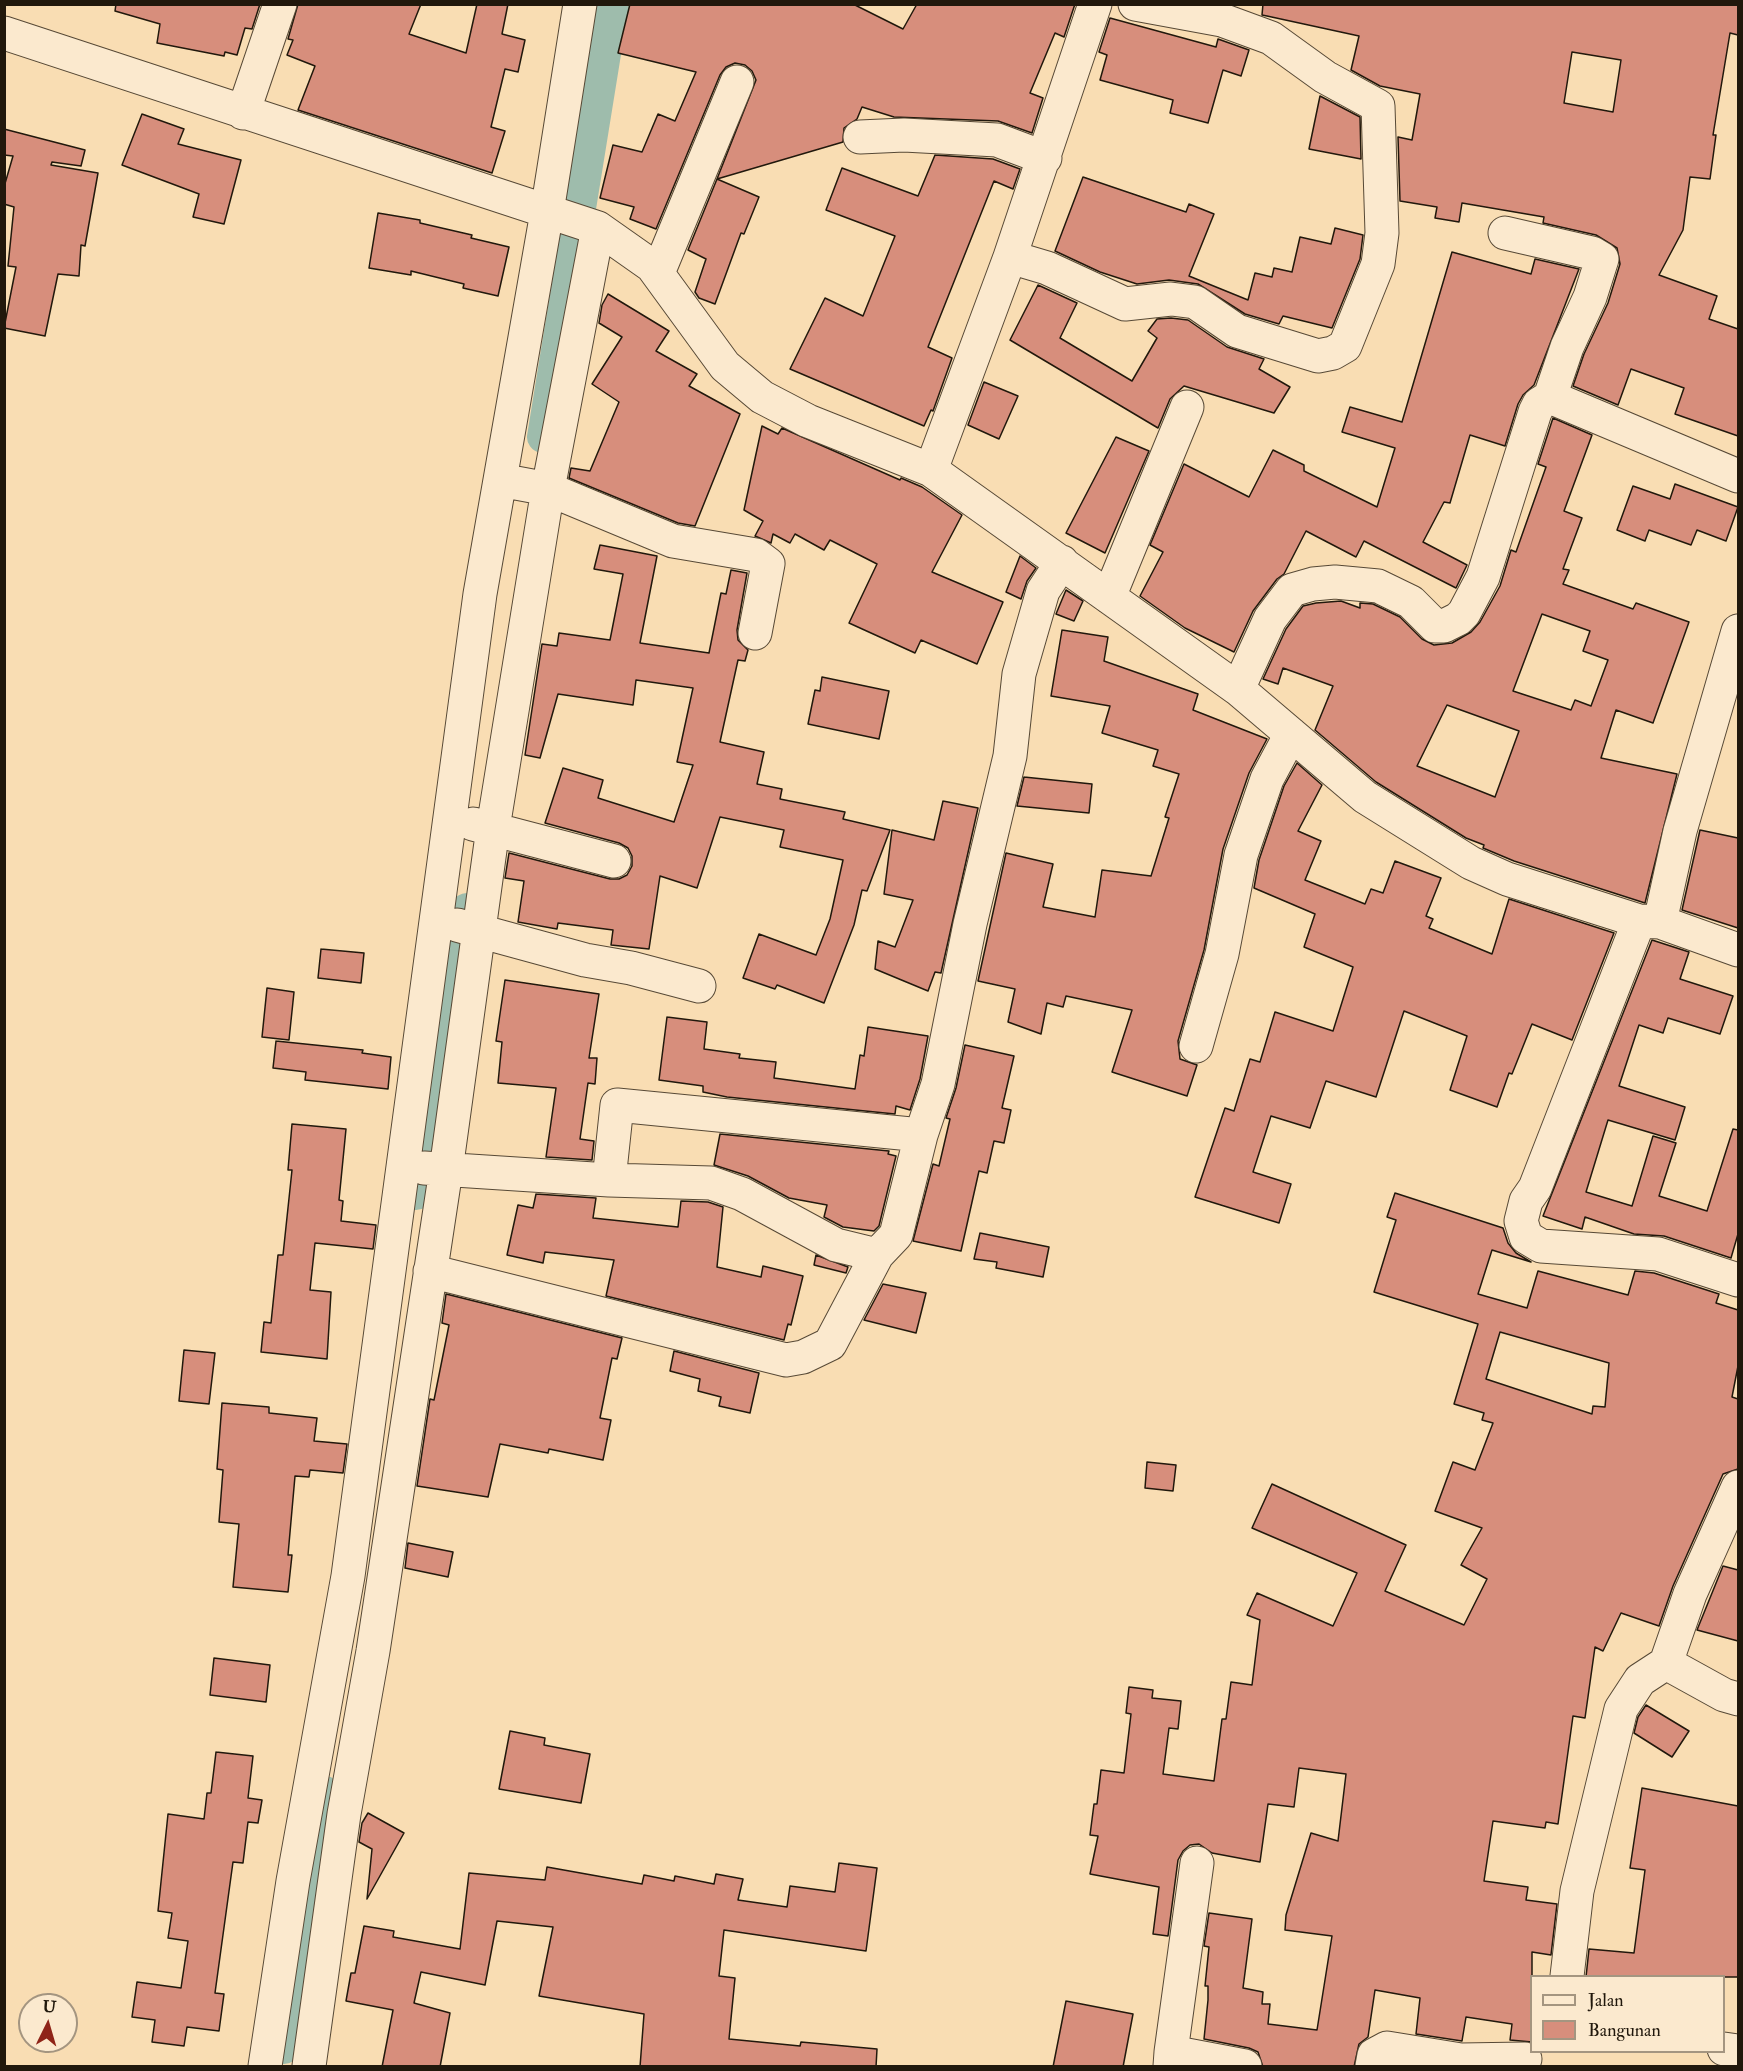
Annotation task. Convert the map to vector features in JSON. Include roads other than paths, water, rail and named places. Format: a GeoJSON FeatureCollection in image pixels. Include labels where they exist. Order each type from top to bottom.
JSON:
{"type":"FeatureCollection","features":[{"type":"Feature","properties":{"kind":"street"},"geometry":{"type":"LineString","coordinates":[[243,113],[280,4]]}},
{"type":"Feature","properties":{"kind":"street"},"geometry":{"type":"LineString","coordinates":[[265,2067],[293,1881],[425,1168],[472,824],[526,485],[575,221],[580,4]]}},
{"type":"Feature","properties":{"kind":"street"},"geometry":{"type":"LineString","coordinates":[[931,470],[1046,158],[1095,4]]}},
{"type":"Feature","properties":{"kind":"street"},"geometry":{"type":"LineString","coordinates":[[1010,257],[1047,268],[1125,304],[1171,299],[1195,302],[1237,331],[1318,356],[1334,353],[1345,346],[1378,264],[1381,243],[1378,106],[1325,77],[1272,38],[1222,20],[1135,4]]}},
{"type":"Feature","properties":{"kind":"street"},"geometry":{"type":"LineString","coordinates":[[4,33],[575,221],[652,266],[725,366],[762,397],[808,421],[931,470],[1238,689],[1365,797],[1471,863],[1507,879],[1738,950]]}},
{"type":"Feature","properties":{"kind":"street"},"geometry":{"type":"LineString","coordinates":[[658,273],[737,82]]}},
{"type":"Feature","properties":{"kind":"street"},"geometry":{"type":"LineString","coordinates":[[860,137],[904,135],[997,140],[1046,158]]}},
{"type":"Feature","properties":{"kind":"street"},"geometry":{"type":"LineString","coordinates":[[309,2067],[344,1814],[373,1652],[430,1271],[425,1168],[472,824],[480,594],[526,485],[575,221]]}},
{"type":"Feature","properties":{"kind":"street"},"geometry":{"type":"LineString","coordinates":[[1238,689],[1270,619],[1292,590],[1324,583],[1378,586],[1411,602],[1435,626],[1444,626],[1458,620],[1483,577],[1535,412],[1539,404],[1550,397],[1567,347],[1590,297],[1602,260],[1592,252],[1505,233]]}},
{"type":"Feature","properties":{"kind":"street"},"geometry":{"type":"LineString","coordinates":[[1550,397],[1738,476]]}},
{"type":"Feature","properties":{"kind":"street"},"geometry":{"type":"LineString","coordinates":[[1109,597],[1187,407]]}},
{"type":"Feature","properties":{"kind":"street"},"geometry":{"type":"LineString","coordinates":[[526,485],[673,541],[756,555],[768,564],[755,633]]}},
{"type":"Feature","properties":{"kind":"street"},"geometry":{"type":"LineString","coordinates":[[430,1271],[786,1360],[803,1357],[830,1344],[877,1255],[896,1234],[921,1135],[938,1084],[970,924],[1010,756],[1019,674],[1043,591],[1062,562]]}},
{"type":"Feature","properties":{"kind":"street"},"geometry":{"type":"LineString","coordinates":[[1738,631],[1680,831],[1649,922],[1527,1201],[1521,1221],[1526,1237],[1541,1246],[1659,1254],[1738,1280]]}},
{"type":"Feature","properties":{"kind":"street"},"geometry":{"type":"LineString","coordinates":[[1196,1047],[1222,954],[1241,855],[1267,779],[1291,734]]}},
{"type":"Feature","properties":{"kind":"street"},"geometry":{"type":"LineString","coordinates":[[472,824],[614,861]]}},
{"type":"Feature","properties":{"kind":"street"},"geometry":{"type":"LineString","coordinates":[[457,926],[585,960],[631,968],[699,986]]}},
{"type":"Feature","properties":{"kind":"street"},"geometry":{"type":"LineString","coordinates":[[609,1180],[617,1105],[921,1135]]}},
{"type":"Feature","properties":{"kind":"street"},"geometry":{"type":"LineString","coordinates":[[425,1168],[609,1180],[686,1181],[727,1187],[836,1245],[877,1255]]}},
{"type":"Feature","properties":{"kind":"street"},"geometry":{"type":"LineString","coordinates":[[1567,1975],[1577,1891],[1621,1709],[1640,1680],[1666,1663],[1690,1594],[1738,1487]]}},
{"type":"Feature","properties":{"kind":"street"},"geometry":{"type":"LineString","coordinates":[[1666,1663],[1724,1695],[1738,1700]]}},
{"type":"Feature","properties":{"kind":"street"},"geometry":{"type":"LineString","coordinates":[[1197,1863],[1171,2060],[1245,2067]]}},
{"type":"Feature","properties":{"kind":"street"},"geometry":{"type":"LineString","coordinates":[[1372,2067],[1374,2055],[1387,2048],[1461,2060],[1530,2059]]}},
{"type":"Feature","properties":{"kind":"waterway"},"geometry":{"type":"LineString","coordinates":[[543,437],[613,4]]}},
{"type":"Feature","properties":{"kind":"waterway"},"geometry":{"type":"LineString","coordinates":[[416,1194],[467,909]]}},
{"type":"Feature","properties":{"kind":"waterway"},"geometry":{"type":"LineString","coordinates":[[284,2048],[325,1792]]}}]}
